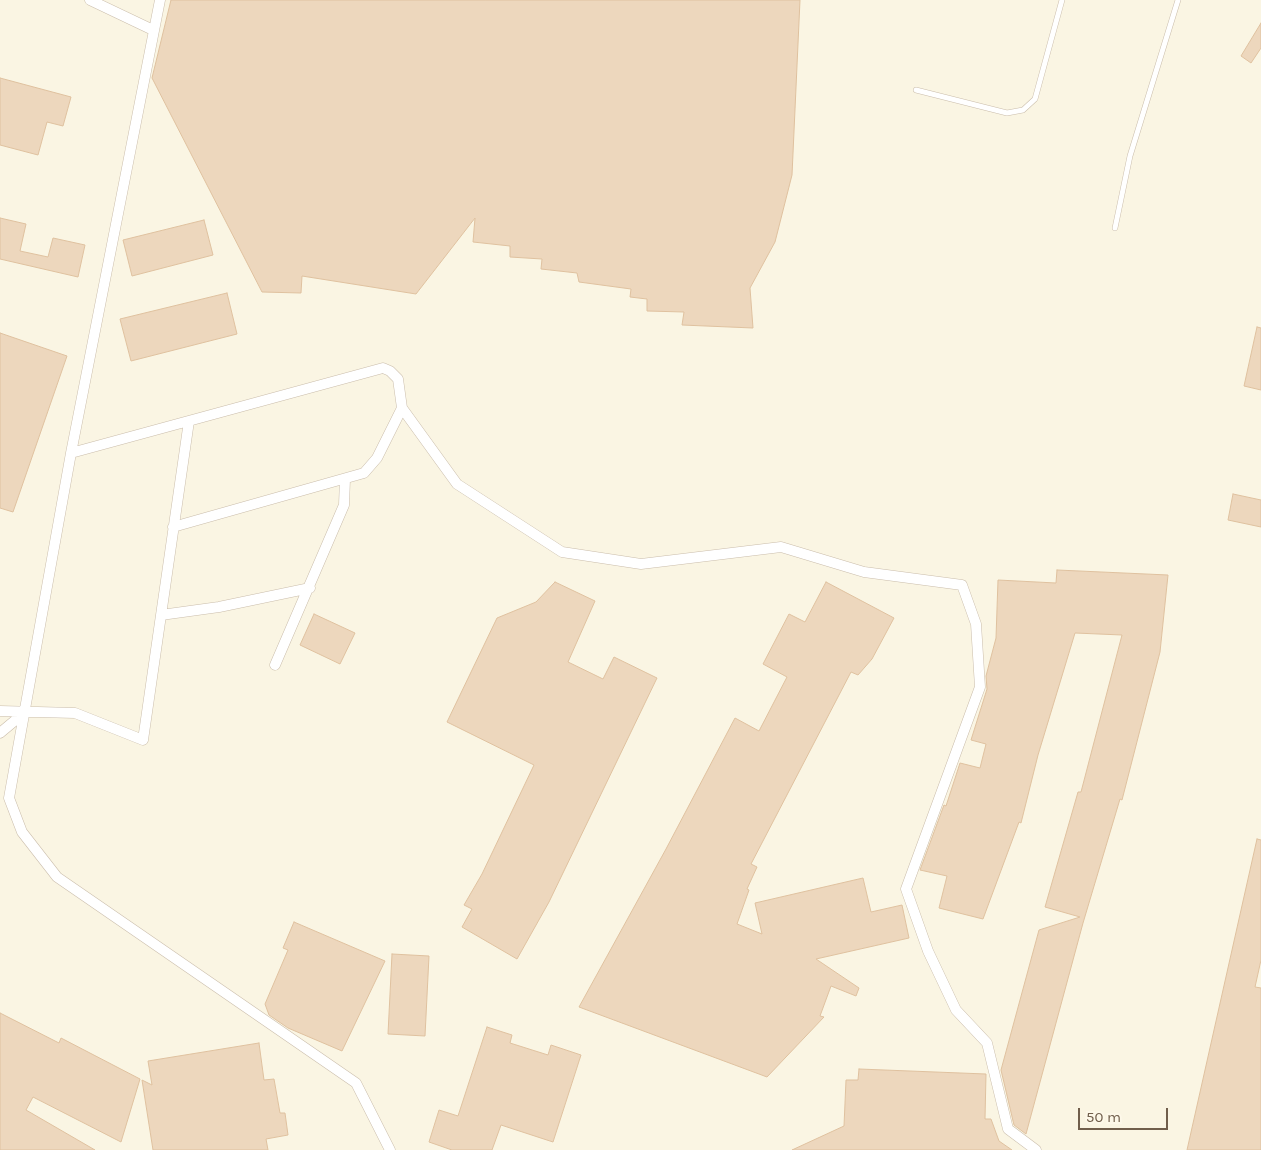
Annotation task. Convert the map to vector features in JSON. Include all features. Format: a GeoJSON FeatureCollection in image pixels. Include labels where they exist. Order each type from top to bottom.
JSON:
{"type":"FeatureCollection","features":[{"type":"Feature","properties":{"kind":"street"},"geometry":{"type":"LineString","coordinates":[[90,0],[153,30]]}},
{"type":"Feature","properties":{"kind":"street"},"geometry":{"type":"LineString","coordinates":[[160,0],[71,453],[9,798],[22,832],[57,877],[356,1083],[390,1150]]}},
{"type":"Feature","properties":{"kind":"street"},"geometry":{"type":"LineString","coordinates":[[71,453],[383,368],[398,379],[402,408],[457,484],[562,552],[641,564],[782,547],[864,572],[962,585],[976,624],[980,687],[906,889],[928,951],[956,1010],[987,1043],[1008,1129],[1036,1150]]}},
{"type":"Feature","properties":{"kind":"street"},"geometry":{"type":"LineString","coordinates":[[174,527],[364,473],[374,464],[402,408]]}},
{"type":"Feature","properties":{"kind":"street"},"geometry":{"type":"LineString","coordinates":[[0,711],[60,711],[75,713],[143,740],[189,421]]}},
{"type":"Feature","properties":{"kind":"street"},"geometry":{"type":"LineString","coordinates":[[275,665],[310,588],[344,505],[345,479]]}},
{"type":"Feature","properties":{"kind":"street"},"geometry":{"type":"LineString","coordinates":[[161,615],[219,607],[310,588]]}},
{"type":"Feature","properties":{"kind":"street"},"geometry":{"type":"LineString","coordinates":[[0,733],[24,712]]}},
{"type":"Feature","properties":{"kind":"lane"},"geometry":{"type":"LineString","coordinates":[[916,90],[1007,113],[1023,110],[1035,99],[1062,0]]}},
{"type":"Feature","properties":{"kind":"lane"},"geometry":{"type":"LineString","coordinates":[[1115,228],[1130,156],[1178,0]]}},
{"type":"Feature","properties":{"kind":"building"},"geometry":{"type":"Polygon","coordinates":[[[171,0],[800,0],[792,175],[775,242],[750,288],[753,328],[682,325],[684,312],[647,311],[647,299],[630,297],[631,289],[579,282],[577,273],[541,269],[542,259],[510,257],[510,246],[473,242],[475,218],[416,294],[302,276],[301,293],[262,292],[152,78],[171,0]]]}},
{"type":"Feature","properties":{"kind":"building"},"geometry":{"type":"Polygon","coordinates":[[[1261,23],[1261,48],[1251,63],[1241,56],[1261,23]]]}},
{"type":"Feature","properties":{"kind":"building"},"geometry":{"type":"Polygon","coordinates":[[[0,78],[71,97],[63,126],[47,122],[38,155],[0,145],[0,78]]]}},
{"type":"Feature","properties":{"kind":"building"},"geometry":{"type":"Polygon","coordinates":[[[0,218],[26,224],[20,251],[48,257],[53,238],[85,245],[78,277],[0,259],[0,218]]]}},
{"type":"Feature","properties":{"kind":"building"},"geometry":{"type":"Polygon","coordinates":[[[204,220],[213,255],[132,276],[123,240],[204,220]]]}},
{"type":"Feature","properties":{"kind":"building"},"geometry":{"type":"Polygon","coordinates":[[[227,293],[237,334],[131,361],[120,319],[227,293]]]}},
{"type":"Feature","properties":{"kind":"building"},"geometry":{"type":"Polygon","coordinates":[[[1257,327],[1261,328],[1261,390],[1244,386],[1257,327]]]}},
{"type":"Feature","properties":{"kind":"building"},"geometry":{"type":"Polygon","coordinates":[[[0,333],[67,356],[13,512],[0,508],[0,333]]]}},
{"type":"Feature","properties":{"kind":"building"},"geometry":{"type":"Polygon","coordinates":[[[1233,494],[1261,500],[1261,527],[1228,520],[1233,494]]]}},
{"type":"Feature","properties":{"kind":"building"},"geometry":{"type":"Polygon","coordinates":[[[1057,570],[1168,575],[1160,652],[1122,800],[1120,799],[1083,923],[1026,1134],[1014,1125],[1001,1070],[1039,930],[1080,917],[1045,907],[1078,792],[1081,792],[1122,635],[1075,633],[1038,755],[1021,823],[1019,822],[983,919],[939,908],[947,876],[920,870],[944,805],[946,806],[960,763],[980,768],[986,744],[971,740],[987,689],[986,676],[996,638],[998,580],[1056,583],[1057,570]]]}},
{"type":"Feature","properties":{"kind":"building"},"geometry":{"type":"Polygon","coordinates":[[[555,582],[595,601],[568,662],[603,679],[614,657],[657,678],[549,902],[517,959],[462,927],[472,909],[464,905],[482,874],[534,765],[447,722],[497,618],[536,602],[555,582]]]}},
{"type":"Feature","properties":{"kind":"building"},"geometry":{"type":"Polygon","coordinates":[[[826,582],[894,618],[872,659],[858,675],[851,672],[751,864],[757,867],[747,889],[749,890],[737,924],[762,934],[755,903],[863,878],[871,912],[902,905],[909,938],[816,959],[859,988],[856,996],[831,986],[820,1016],[824,1017],[767,1077],[579,1007],[666,849],[735,718],[759,731],[787,677],[763,664],[789,614],[805,622],[826,582]]]}},
{"type":"Feature","properties":{"kind":"building"},"geometry":{"type":"Polygon","coordinates":[[[314,614],[355,633],[340,664],[300,645],[314,614]]]}},
{"type":"Feature","properties":{"kind":"building"},"geometry":{"type":"Polygon","coordinates":[[[1257,839],[1261,840],[1261,960],[1255,987],[1261,988],[1261,1150],[1187,1150],[1257,839]]]}},
{"type":"Feature","properties":{"kind":"building"},"geometry":{"type":"Polygon","coordinates":[[[294,922],[385,961],[342,1051],[288,1028],[269,1015],[265,1004],[288,950],[283,948],[294,922]]]}},
{"type":"Feature","properties":{"kind":"building"},"geometry":{"type":"Polygon","coordinates":[[[392,954],[429,956],[425,1036],[388,1034],[392,954]]]}},
{"type":"Feature","properties":{"kind":"building"},"geometry":{"type":"Polygon","coordinates":[[[0,1013],[59,1043],[61,1038],[140,1079],[121,1142],[33,1097],[26,1110],[95,1150],[0,1150],[0,1013]]]}},
{"type":"Feature","properties":{"kind":"building"},"geometry":{"type":"Polygon","coordinates":[[[487,1027],[512,1035],[510,1043],[548,1055],[551,1045],[581,1055],[553,1142],[501,1125],[492,1150],[452,1150],[429,1142],[439,1110],[458,1116],[487,1027]]]}},
{"type":"Feature","properties":{"kind":"building"},"geometry":{"type":"Polygon","coordinates":[[[259,1043],[264,1080],[274,1079],[280,1113],[285,1113],[288,1135],[266,1139],[268,1150],[153,1150],[142,1080],[152,1085],[148,1061],[259,1043]]]}},
{"type":"Feature","properties":{"kind":"building"},"geometry":{"type":"Polygon","coordinates":[[[859,1069],[986,1074],[985,1119],[991,1119],[999,1141],[1012,1150],[792,1150],[844,1126],[846,1080],[858,1080],[859,1069]]]}}]}
